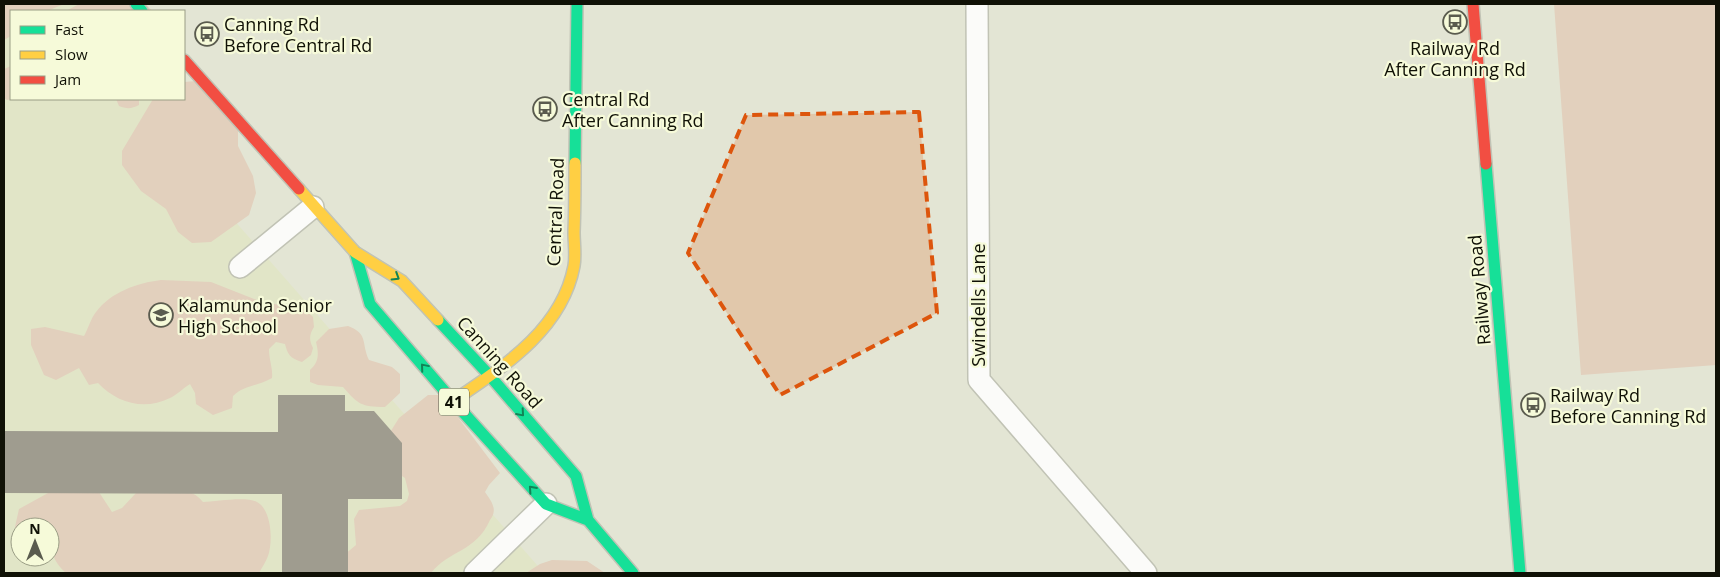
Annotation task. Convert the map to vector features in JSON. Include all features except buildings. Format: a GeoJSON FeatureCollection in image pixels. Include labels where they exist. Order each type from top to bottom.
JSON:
{"type":"FeatureCollection","features":[{"type":"Feature","properties":{"kind":"main road","name":"Central Road"},"geometry":{"type":"LineString","coordinates":[[453,401],[490,376],[538,335],[565,295],[574,265],[577,4]]}},
{"type":"Feature","properties":{"kind":"main road","name":"Railway Road"},"geometry":{"type":"LineString","coordinates":[[1473,4],[1520,573]]}},
{"type":"Feature","properties":{"kind":"main road","name":"Canning Road"},"geometry":{"type":"LineString","coordinates":[[185,61],[355,252],[402,280],[490,376],[576,476],[588,520],[633,573]]}},
{"type":"Feature","properties":{"kind":"main road","name":"Canning Road"},"geometry":{"type":"LineString","coordinates":[[355,252],[370,304],[453,401],[546,504],[588,520]]}},
{"type":"Feature","properties":{"kind":"lane","name":"Swindells Lane"},"geometry":{"type":"LineString","coordinates":[[977,4],[979,380],[1146,573]]}},
{"type":"Feature","properties":{"kind":"lane"},"geometry":{"type":"LineString","coordinates":[[240,267],[313,207]]}},
{"type":"Feature","properties":{"kind":"lane"},"geometry":{"type":"LineString","coordinates":[[476,573],[546,504]]}},
{"type":"Feature","properties":{"kind":"highlighted area"},"geometry":{"type":"Polygon","coordinates":[[[919,112],[937,313],[780,395],[688,253],[746,115],[919,112]]]}},
{"type":"Feature","properties":{"kind":"shaded area","name":"Kalamunda Senior High School"},"geometry":{"type":"Polygon","coordinates":[[[4,4],[136,4],[141,10],[10,10],[10,100],[176,100],[197,178],[544,573],[4,573],[4,4]]]}},
{"type":"Feature","properties":{"kind":"shaded area"},"geometry":{"type":"Polygon","coordinates":[[[4,4],[64,4],[49,10],[10,10],[10,37],[4,40],[4,4]]]}},
{"type":"Feature","properties":{"kind":"shaded area"},"geometry":{"type":"Polygon","coordinates":[[[79,4],[146,4],[151,10],[68,10],[79,4]]]}},
{"type":"Feature","properties":{"kind":"shaded area"},"geometry":{"type":"Polygon","coordinates":[[[1554,4],[1716,4],[1716,365],[1581,375],[1554,4]]]}},
{"type":"Feature","properties":{"kind":"shaded area"},"geometry":{"type":"Polygon","coordinates":[[[10,66],[10,99],[7,100],[4,98],[4,69],[10,66]]]}},
{"type":"Feature","properties":{"kind":"shaded area"},"geometry":{"type":"Polygon","coordinates":[[[209,80],[238,124],[238,146],[253,176],[256,193],[249,215],[211,242],[192,243],[178,232],[166,209],[141,191],[122,165],[122,151],[152,100],[185,100],[185,82],[209,80]]]}},
{"type":"Feature","properties":{"kind":"shaded area"},"geometry":{"type":"Polygon","coordinates":[[[116,100],[139,100],[139,105],[131,108],[119,106],[116,100]]]}},
{"type":"Feature","properties":{"kind":"shaded area"},"geometry":{"type":"Polygon","coordinates":[[[161,280],[211,282],[262,302],[305,309],[313,317],[314,327],[310,338],[313,348],[311,355],[302,362],[298,361],[290,356],[285,344],[276,342],[269,349],[272,378],[237,392],[233,396],[232,408],[213,415],[196,404],[195,393],[190,384],[170,398],[160,402],[141,404],[122,400],[105,390],[98,383],[89,385],[79,368],[56,380],[44,375],[31,345],[31,329],[45,327],[84,336],[94,314],[109,299],[134,286],[161,280]]]}},
{"type":"Feature","properties":{"kind":"shaded area"},"geometry":{"type":"Polygon","coordinates":[[[348,326],[355,329],[362,336],[369,360],[392,367],[400,374],[400,393],[385,407],[365,405],[357,401],[343,387],[318,385],[310,382],[310,370],[317,358],[316,342],[329,329],[348,326]]]}},
{"type":"Feature","properties":{"kind":"shaded area"},"geometry":{"type":"Polygon","coordinates":[[[428,395],[441,395],[500,473],[485,492],[491,501],[494,510],[493,515],[477,539],[438,565],[431,573],[351,573],[343,569],[344,555],[356,545],[354,519],[359,510],[400,506],[407,501],[409,494],[405,478],[399,474],[389,434],[399,418],[428,395]]]}},
{"type":"Feature","properties":{"kind":"shaded area"},"geometry":{"type":"Polygon","coordinates":[[[80,484],[95,486],[112,512],[122,508],[136,493],[163,489],[189,492],[203,502],[238,499],[252,500],[262,506],[266,512],[271,535],[270,550],[259,573],[66,573],[60,567],[60,517],[17,517],[19,509],[48,493],[80,484]]]}},
{"type":"Feature","properties":{"kind":"shaded area"},"geometry":{"type":"Polygon","coordinates":[[[552,560],[587,561],[605,573],[526,573],[540,564],[552,560]]]}},
{"type":"Feature","properties":{"kind":"traffic: fast"},"geometry":{"type":"LineString","coordinates":[[136,4],[141,10]]}},
{"type":"Feature","properties":{"kind":"traffic: fast"},"geometry":{"type":"LineString","coordinates":[[575,163],[577,4]]}},
{"type":"Feature","properties":{"kind":"traffic: fast"},"geometry":{"type":"LineString","coordinates":[[1486,164],[1520,573]]}},
{"type":"Feature","properties":{"kind":"traffic: fast"},"geometry":{"type":"LineString","coordinates":[[355,252],[370,304],[453,401],[546,504],[588,520]]}},
{"type":"Feature","properties":{"kind":"traffic: fast"},"geometry":{"type":"LineString","coordinates":[[438,320],[490,376],[576,476],[588,520],[633,573]]}},
{"type":"Feature","properties":{"kind":"traffic: slow"},"geometry":{"type":"LineString","coordinates":[[453,401],[491,375],[528,345],[544,328],[557,309],[567,289],[575,262],[575,163]]}},
{"type":"Feature","properties":{"kind":"traffic: slow"},"geometry":{"type":"LineString","coordinates":[[299,189],[355,252],[402,281],[438,320]]}},
{"type":"Feature","properties":{"kind":"traffic: jam"},"geometry":{"type":"LineString","coordinates":[[1473,4],[1486,164]]}},
{"type":"Feature","properties":{"kind":"traffic: jam"},"geometry":{"type":"LineString","coordinates":[[185,61],[299,189]]}},
{"type":"Feature","properties":{"kind":"place","name":"Railway Rd After Canning Rd"},"geometry":{"type":"Point","coordinates":[1455,22]}},
{"type":"Feature","properties":{"kind":"place","name":"Canning Rd Before Central Rd"},"geometry":{"type":"Point","coordinates":[207,34]}},
{"type":"Feature","properties":{"kind":"place","name":"Central Rd After Canning Rd"},"geometry":{"type":"Point","coordinates":[545,109]}},
{"type":"Feature","properties":{"kind":"place","name":"Kalamunda Senior High School"},"geometry":{"type":"Point","coordinates":[161,315]}},
{"type":"Feature","properties":{"kind":"place","name":"Railway Rd Before Canning Rd"},"geometry":{"type":"Point","coordinates":[1533,405]}}]}
